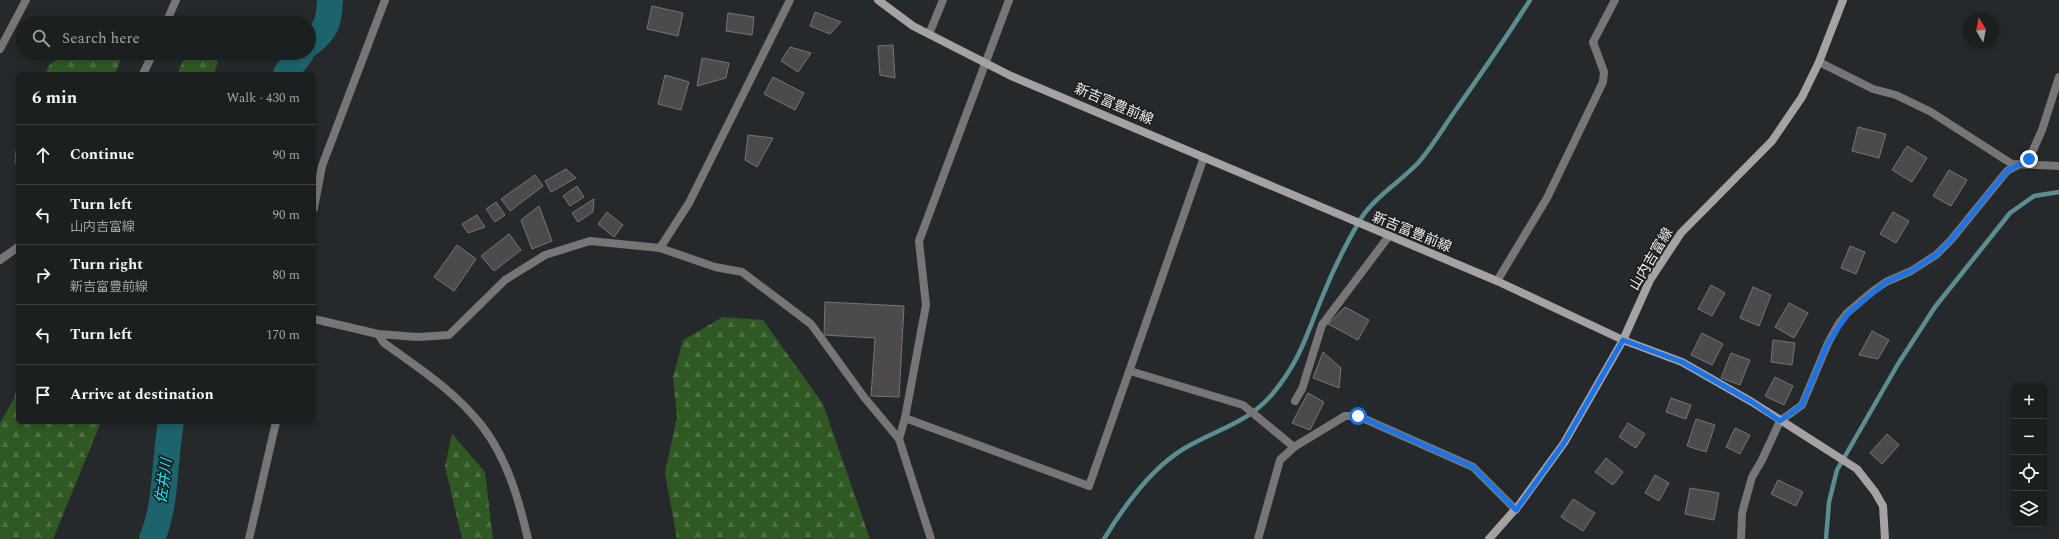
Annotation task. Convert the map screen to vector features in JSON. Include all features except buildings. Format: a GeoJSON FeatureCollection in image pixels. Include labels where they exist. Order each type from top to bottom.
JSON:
{"type":"FeatureCollection","features":[{"type":"Feature","properties":{"kind":"main road","name":"新吉富豊前線"},"geometry":{"type":"LineString","coordinates":[[878,0],[914,26],[1011,76],[1497,281],[1623,340],[1682,362],[1752,402],[1857,469],[1875,492],[1883,506],[1885,539]]}},
{"type":"Feature","properties":{"kind":"main road","name":"山内吉富線"},"geometry":{"type":"LineString","coordinates":[[1489,539],[1516,510],[1564,443],[1623,340],[1650,280],[1682,232],[1772,141],[1802,98],[1819,62],[1843,0]]}},
{"type":"Feature","properties":{"kind":"street"},"geometry":{"type":"LineString","coordinates":[[18,16],[26,0]]}},
{"type":"Feature","properties":{"kind":"street"},"geometry":{"type":"LineString","coordinates":[[169,16],[176,0]]}},
{"type":"Feature","properties":{"kind":"street"},"geometry":{"type":"LineString","coordinates":[[316,198],[322,166],[385,0]]}},
{"type":"Feature","properties":{"kind":"street"},"geometry":{"type":"LineString","coordinates":[[660,248],[689,203],[790,0]]}},
{"type":"Feature","properties":{"kind":"street"},"geometry":{"type":"LineString","coordinates":[[929,34],[943,0]]}},
{"type":"Feature","properties":{"kind":"street"},"geometry":{"type":"LineString","coordinates":[[899,439],[905,418],[926,305],[919,241],[1009,0]]}},
{"type":"Feature","properties":{"kind":"street"},"geometry":{"type":"LineString","coordinates":[[1497,281],[1547,198],[1603,82],[1604,72],[1593,42],[1615,0]]}},
{"type":"Feature","properties":{"kind":"street"},"geometry":{"type":"LineString","coordinates":[[0,49],[16,19]]}},
{"type":"Feature","properties":{"kind":"street"},"geometry":{"type":"LineString","coordinates":[[144,72],[150,60]]}},
{"type":"Feature","properties":{"kind":"street"},"geometry":{"type":"LineString","coordinates":[[1819,62],[1873,89],[1896,95],[1931,112],[2012,164],[2059,166]]}},
{"type":"Feature","properties":{"kind":"street"},"geometry":{"type":"LineString","coordinates":[[1741,539],[1742,513],[1752,477],[1780,421],[1802,405],[1828,343],[1848,313],[1886,282],[1911,271],[1936,255],[1951,240],[2007,171],[2029,159],[2042,130],[2059,77]]}},
{"type":"Feature","properties":{"kind":"street"},"geometry":{"type":"LineString","coordinates":[[905,418],[1090,486],[1204,157]]}},
{"type":"Feature","properties":{"kind":"street"},"geometry":{"type":"LineString","coordinates":[[1295,401],[1302,389],[1322,325],[1389,236]]}},
{"type":"Feature","properties":{"kind":"street"},"geometry":{"type":"LineString","coordinates":[[316,319],[378,334],[418,337],[449,335],[505,280],[545,255],[590,241],[660,248],[715,267],[742,272],[811,324],[864,397],[899,439],[931,539]]}},
{"type":"Feature","properties":{"kind":"street"},"geometry":{"type":"LineString","coordinates":[[0,260],[16,248]]}},
{"type":"Feature","properties":{"kind":"street"},"geometry":{"type":"LineString","coordinates":[[378,334],[384,343],[447,390],[483,427],[498,453],[515,492],[528,539]]}},
{"type":"Feature","properties":{"kind":"street"},"geometry":{"type":"LineString","coordinates":[[1130,371],[1243,405],[1294,447]]}},
{"type":"Feature","properties":{"kind":"street"},"geometry":{"type":"LineString","coordinates":[[1258,539],[1280,460],[1294,447],[1345,416],[1358,416],[1473,467],[1516,510]]}},
{"type":"Feature","properties":{"kind":"street"},"geometry":{"type":"LineString","coordinates":[[250,539],[276,424]]}},
{"type":"Feature","properties":{"kind":"green space"},"geometry":{"type":"Polygon","coordinates":[[[57,60],[121,60],[116,72],[46,72],[50,64],[57,60]]]}},
{"type":"Feature","properties":{"kind":"green space"},"geometry":{"type":"Polygon","coordinates":[[[184,60],[216,60],[218,62],[215,72],[178,72],[184,60]]]}},
{"type":"Feature","properties":{"kind":"green space"},"geometry":{"type":"Polygon","coordinates":[[[16,149],[16,165],[14,164],[16,149]]]}},
{"type":"Feature","properties":{"kind":"green space"},"geometry":{"type":"Polygon","coordinates":[[[723,317],[763,320],[823,404],[870,539],[677,539],[665,473],[677,417],[673,377],[683,340],[723,317]]]}},
{"type":"Feature","properties":{"kind":"green space"},"geometry":{"type":"Polygon","coordinates":[[[16,392],[16,424],[100,424],[53,539],[0,539],[0,423],[14,399],[16,392]]]}},
{"type":"Feature","properties":{"kind":"green space"},"geometry":{"type":"Polygon","coordinates":[[[452,434],[485,472],[493,539],[462,539],[445,466],[452,434]]]}},
{"type":"Feature","properties":{"kind":"waterway","name":"佐井川"},"geometry":{"type":"LineString","coordinates":[[316,38],[323,30],[328,20],[330,0]]}},
{"type":"Feature","properties":{"kind":"waterway"},"geometry":{"type":"LineString","coordinates":[[1104,539],[1129,501],[1161,466],[1185,448],[1254,411],[1274,392],[1297,357],[1308,334],[1331,276],[1360,220],[1372,204],[1411,170],[1423,157],[1530,0]]}},
{"type":"Feature","properties":{"kind":"waterway","name":"佐井川"},"geometry":{"type":"LineString","coordinates":[[287,72],[296,60]]}},
{"type":"Feature","properties":{"kind":"waterway"},"geometry":{"type":"LineString","coordinates":[[1826,539],[1829,502],[1837,470],[1898,364],[1935,307],[2010,213],[2034,196],[2059,192]]}},
{"type":"Feature","properties":{"kind":"waterway","name":"佐井川"},"geometry":{"type":"LineString","coordinates":[[152,539],[157,525],[163,496],[171,424]]}},
{"type":"Feature","properties":{"kind":"route"},"geometry":{"type":"LineString","coordinates":[[1358,416],[1473,467],[1516,510],[1564,443],[1623,340],[1682,362],[1752,402],[1780,421],[1802,405],[1828,343],[1838,325],[1848,313],[1859,302],[1886,282],[1911,271],[1936,255],[1986,199],[2007,171],[2029,159]]}}]}
